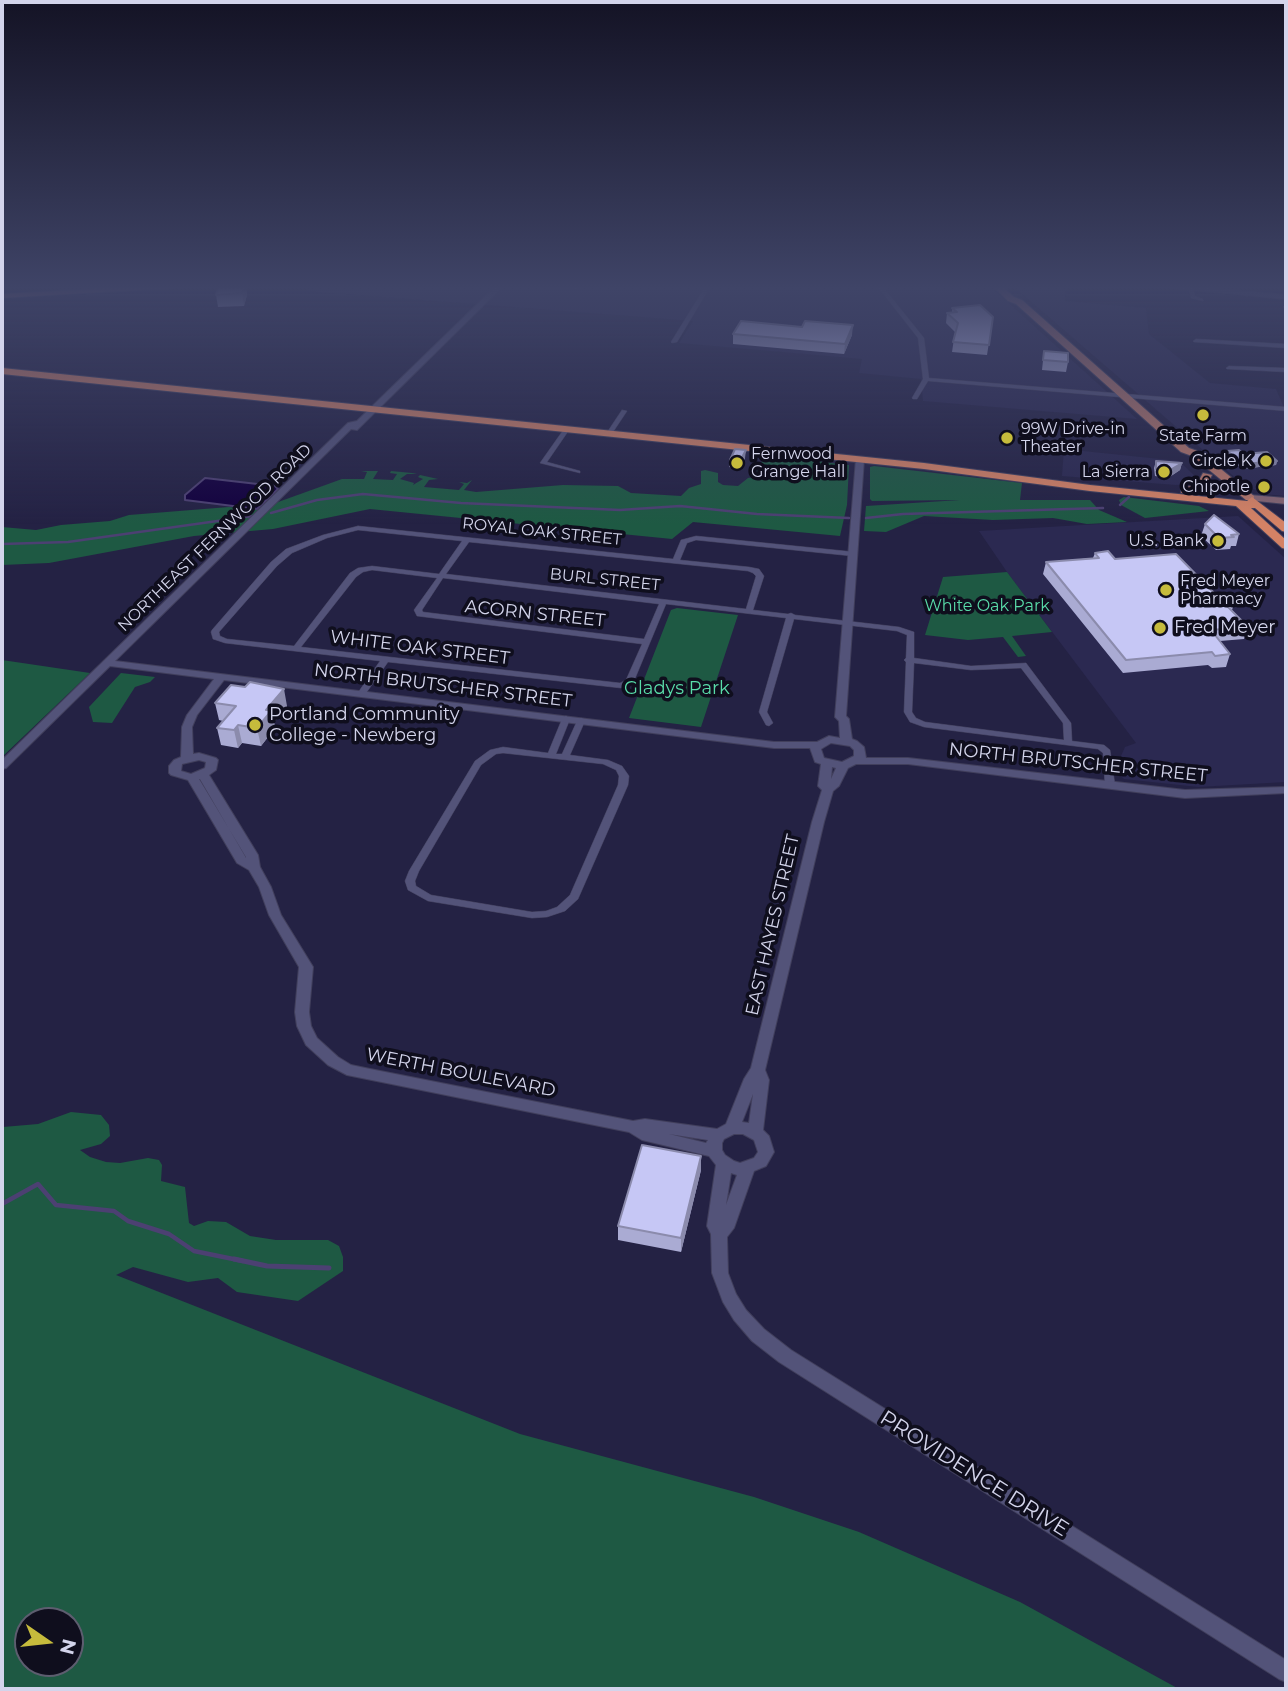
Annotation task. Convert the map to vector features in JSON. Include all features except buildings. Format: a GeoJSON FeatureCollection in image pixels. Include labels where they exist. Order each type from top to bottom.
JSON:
{"type":"FeatureCollection","features":[{"type":"Feature","properties":{"kind":"highway"},"geometry":{"type":"LineString","coordinates":[[2,371],[1017,477],[1185,491],[1244,500],[1285,528]]}},
{"type":"Feature","properties":{"kind":"highway"},"geometry":{"type":"LineString","coordinates":[[1017,477],[1042,482],[1244,500],[1286,546]]}},
{"type":"Feature","properties":{"kind":"highway"},"geometry":{"type":"LineString","coordinates":[[1042,482],[1070,481]]}},
{"type":"Feature","properties":{"kind":"highway"},"geometry":{"type":"LineString","coordinates":[[1285,528],[1283,516],[1286,510]]}},
{"type":"Feature","properties":{"kind":"main road"},"geometry":{"type":"LineString","coordinates":[[1091,366],[1185,450],[1196,454],[1244,500],[1286,501]]}},
{"type":"Feature","properties":{"kind":"main road"},"geometry":{"type":"LineString","coordinates":[[1185,450],[1184,454],[1207,475],[1244,500],[1286,510]]}},
{"type":"Feature","properties":{"kind":"main road"},"geometry":{"type":"LineString","coordinates":[[1185,491],[1201,486],[1207,475]]}},
{"type":"Feature","properties":{"kind":"street","name":"NORTHEAST FERNWOOD ROAD"},"geometry":{"type":"LineString","coordinates":[[108,663],[417,366]]}},
{"type":"Feature","properties":{"kind":"street"},"geometry":{"type":"LineString","coordinates":[[915,398],[926,379],[924,366]]}},
{"type":"Feature","properties":{"kind":"street"},"geometry":{"type":"LineString","coordinates":[[1229,368],[1286,370]]}},
{"type":"Feature","properties":{"kind":"street"},"geometry":{"type":"LineString","coordinates":[[926,379],[1286,409]]}},
{"type":"Feature","properties":{"kind":"street"},"geometry":{"type":"LineString","coordinates":[[609,434],[624,411]]}},
{"type":"Feature","properties":{"kind":"street"},"geometry":{"type":"LineString","coordinates":[[566,430],[543,463],[578,472]]}},
{"type":"Feature","properties":{"kind":"street"},"geometry":{"type":"LineString","coordinates":[[840,717],[844,719],[846,740],[858,755],[843,766],[827,764],[816,750],[829,740],[835,721],[840,717],[860,459]]}},
{"type":"Feature","properties":{"kind":"street","name":"ROYAL OAK STREET"},"geometry":{"type":"LineString","coordinates":[[216,637],[215,632],[282,556],[325,536],[345,530],[373,528],[756,571],[760,576],[749,610]]}},
{"type":"Feature","properties":{"kind":"street"},"geometry":{"type":"LineString","coordinates":[[442,576],[467,538]]}},
{"type":"Feature","properties":{"kind":"street"},"geometry":{"type":"LineString","coordinates":[[676,561],[684,542],[696,538],[852,554]]}},
{"type":"Feature","properties":{"kind":"street","name":"BURL STREET"},"geometry":{"type":"LineString","coordinates":[[296,649],[353,575],[372,568],[791,615],[908,632],[911,637],[908,660]]}},
{"type":"Feature","properties":{"kind":"street","name":"ACORN STREET"},"geometry":{"type":"LineString","coordinates":[[442,576],[418,610],[429,618],[647,642]]}},
{"type":"Feature","properties":{"kind":"street"},"geometry":{"type":"LineString","coordinates":[[647,642],[664,601]]}},
{"type":"Feature","properties":{"kind":"street"},"geometry":{"type":"LineString","coordinates":[[769,723],[763,712],[791,615]]}},
{"type":"Feature","properties":{"kind":"street","name":"WHITE OAK STREET"},"geometry":{"type":"LineString","coordinates":[[216,637],[385,660],[621,686],[630,681],[647,642]]}},
{"type":"Feature","properties":{"kind":"street"},"geometry":{"type":"LineString","coordinates":[[361,694],[385,660]]}},
{"type":"Feature","properties":{"kind":"street"},"geometry":{"type":"LineString","coordinates":[[1068,741],[1067,723],[1023,665],[971,668],[908,660],[908,716],[925,724],[1101,747],[1107,751],[1110,785]]}},
{"type":"Feature","properties":{"kind":"street"},"geometry":{"type":"LineString","coordinates":[[2,766],[108,663]]}},
{"type":"Feature","properties":{"kind":"street","name":"NORTH BRUTSCHER STREET"},"geometry":{"type":"LineString","coordinates":[[108,663],[816,750]]}},
{"type":"Feature","properties":{"kind":"street","name":"WERTH BOULEVARD"},"geometry":{"type":"LineString","coordinates":[[190,757],[187,727],[192,715],[226,677]]}},
{"type":"Feature","properties":{"kind":"street"},"geometry":{"type":"LineString","coordinates":[[551,755],[566,719]]}},
{"type":"Feature","properties":{"kind":"street"},"geometry":{"type":"LineString","coordinates":[[565,757],[581,721]]}},
{"type":"Feature","properties":{"kind":"street"},"geometry":{"type":"LineString","coordinates":[[829,740],[846,740]]}},
{"type":"Feature","properties":{"kind":"street"},"geometry":{"type":"LineString","coordinates":[[503,750],[565,757],[605,762],[618,768],[624,776],[623,785],[570,903],[547,914],[532,915],[428,898],[412,888],[410,881],[414,871],[483,757],[503,750]]}},
{"type":"Feature","properties":{"kind":"street","name":"NORTH BRUTSCHER STREET"},"geometry":{"type":"LineString","coordinates":[[858,755],[1202,795],[1286,790]]}},
{"type":"Feature","properties":{"kind":"street","name":"WERTH BOULEVARD"},"geometry":{"type":"LineString","coordinates":[[203,756],[212,760],[212,766],[197,776],[180,776],[174,770],[178,762],[190,757],[203,756]]}},
{"type":"Feature","properties":{"kind":"street","name":"EAST HAYES STREET"},"geometry":{"type":"LineString","coordinates":[[827,764],[824,786],[828,789]]}},
{"type":"Feature","properties":{"kind":"street","name":"EAST HAYES STREET"},"geometry":{"type":"LineString","coordinates":[[722,1144],[751,1079],[758,1070],[828,789],[833,786],[843,766]]}},
{"type":"Feature","properties":{"kind":"street","name":"WERTH BOULEVARD"},"geometry":{"type":"LineString","coordinates":[[197,776],[240,860],[254,867],[275,915],[306,967],[302,1012],[304,1026],[312,1041],[332,1061],[370,1076],[634,1127],[642,1133],[722,1144]]}},
{"type":"Feature","properties":{"kind":"street","name":"EAST HAYES STREET"},"geometry":{"type":"LineString","coordinates":[[747,1168],[760,1162],[766,1152],[763,1140],[755,1132],[762,1080],[758,1070]]}},
{"type":"Feature","properties":{"kind":"street"},"geometry":{"type":"LineString","coordinates":[[747,1168],[722,1144],[745,1128],[755,1132]]}},
{"type":"Feature","properties":{"kind":"street","name":"PROVIDENCE DRIVE"},"geometry":{"type":"LineString","coordinates":[[722,1144],[715,1226],[719,1234],[720,1273],[729,1297],[740,1315],[758,1335],[785,1356],[1286,1672]]}},
{"type":"Feature","properties":{"kind":"street","name":"PROVIDENCE DRIVE"},"geometry":{"type":"LineString","coordinates":[[719,1234],[726,1227],[747,1168]]}},
{"type":"Feature","properties":{"kind":"shaded area"},"geometry":{"type":"Polygon","coordinates":[[[861,366],[1078,366],[1137,419],[923,401],[921,379],[859,373],[861,366]]]}},
{"type":"Feature","properties":{"kind":"shaded area"},"geometry":{"type":"Polygon","coordinates":[[[1106,366],[1189,366],[1210,383],[1276,389],[1286,412],[1286,496],[1261,494],[1260,491],[1246,487],[1106,366]]]}},
{"type":"Feature","properties":{"kind":"shaded area"},"geometry":{"type":"Polygon","coordinates":[[[1064,449],[1179,461],[1197,478],[1193,484],[1176,485],[1062,476],[1064,449]]]}},
{"type":"Feature","properties":{"kind":"shaded area"},"geometry":{"type":"Polygon","coordinates":[[[205,478],[275,486],[278,489],[257,509],[185,500],[185,495],[205,478]]]}},
{"type":"Feature","properties":{"kind":"shaded area"},"geometry":{"type":"Polygon","coordinates":[[[1238,516],[1286,559],[1286,782],[1198,787],[1124,779],[1118,773],[1121,756],[1125,747],[1136,743],[979,531],[1238,516]]]}},
{"type":"Feature","properties":{"kind":"green space"},"geometry":{"type":"Polygon","coordinates":[[[765,455],[849,465],[847,505],[840,536],[693,522],[672,539],[370,509],[273,529],[194,536],[49,563],[2,565],[2,527],[36,530],[110,521],[129,515],[229,507],[256,510],[342,479],[364,479],[367,472],[361,471],[378,471],[373,479],[393,480],[397,474],[390,473],[391,471],[412,473],[417,474],[407,474],[400,479],[414,483],[413,485],[423,479],[418,477],[420,475],[438,479],[429,480],[424,487],[459,490],[464,484],[459,482],[467,483],[472,480],[464,490],[476,492],[563,485],[618,486],[631,493],[681,496],[689,488],[701,484],[701,471],[705,470],[718,473],[718,482],[723,485],[738,486],[754,477],[765,455]]]}},
{"type":"Feature","properties":{"kind":"green space"},"geometry":{"type":"Polygon","coordinates":[[[870,467],[1022,483],[1020,500],[1090,500],[1099,510],[1127,522],[1087,524],[1053,518],[993,520],[924,516],[886,532],[864,531],[866,506],[960,500],[872,501],[870,467]]]}},
{"type":"Feature","properties":{"kind":"green space"},"geometry":{"type":"Polygon","coordinates":[[[1124,497],[1199,506],[1209,511],[1145,518],[1121,505],[1119,500],[1124,497]]]}},
{"type":"Feature","properties":{"kind":"green space","name":"White Oak Park"},"geometry":{"type":"Polygon","coordinates":[[[1007,572],[1052,632],[1012,636],[1026,656],[1018,657],[1003,637],[968,640],[925,635],[943,577],[1007,572]]]}},
{"type":"Feature","properties":{"kind":"green space","name":"Gladys Park"},"geometry":{"type":"Polygon","coordinates":[[[677,608],[738,615],[701,727],[629,718],[671,610],[677,608]]]}},
{"type":"Feature","properties":{"kind":"green space"},"geometry":{"type":"Polygon","coordinates":[[[2,660],[90,673],[3,756],[7,756],[2,762],[2,660]]]}},
{"type":"Feature","properties":{"kind":"green space"},"geometry":{"type":"Polygon","coordinates":[[[121,673],[155,677],[150,682],[135,687],[112,723],[93,722],[89,707],[121,673]]]}},
{"type":"Feature","properties":{"kind":"green space"},"geometry":{"type":"Polygon","coordinates":[[[71,1112],[101,1115],[109,1125],[110,1136],[101,1144],[80,1150],[90,1157],[106,1162],[120,1163],[148,1158],[159,1160],[162,1165],[161,1181],[185,1187],[189,1223],[194,1226],[208,1221],[226,1222],[250,1236],[276,1240],[328,1240],[339,1246],[343,1257],[343,1271],[298,1301],[237,1292],[218,1278],[188,1282],[133,1267],[116,1275],[520,1434],[754,1497],[859,1532],[1020,1602],[1179,1689],[2,1689],[2,1118],[3,1127],[38,1124],[71,1112]]]}},
{"type":"Feature","properties":{"kind":"waterway"},"geometry":{"type":"LineString","coordinates":[[271,513],[317,500],[363,494],[461,503],[620,510],[680,506],[757,514],[849,518]]}},
{"type":"Feature","properties":{"kind":"waterway"},"geometry":{"type":"LineString","coordinates":[[1120,505],[1129,497]]}},
{"type":"Feature","properties":{"kind":"waterway"},"geometry":{"type":"LineString","coordinates":[[866,518],[903,514],[1103,508]]}},
{"type":"Feature","properties":{"kind":"waterway"},"geometry":{"type":"LineString","coordinates":[[2,544],[68,542],[253,516]]}},
{"type":"Feature","properties":{"kind":"waterway"},"geometry":{"type":"LineString","coordinates":[[2,1204],[38,1184],[56,1205],[114,1211],[128,1221],[169,1234],[194,1251],[243,1261]]}},
{"type":"Feature","properties":{"kind":"waterway"},"geometry":{"type":"LineString","coordinates":[[234,1259],[267,1266],[329,1268]]}},
{"type":"Feature","properties":{"kind":"place","name":"State Farm"},"geometry":{"type":"Point","coordinates":[1203,415]}},
{"type":"Feature","properties":{"kind":"place","name":"99W Drive-in Theater"},"geometry":{"type":"Point","coordinates":[1007,438]}},
{"type":"Feature","properties":{"kind":"place","name":"Circle K"},"geometry":{"type":"Point","coordinates":[1266,461]}},
{"type":"Feature","properties":{"kind":"place","name":"Fernwood Grange Hall"},"geometry":{"type":"Point","coordinates":[737,463]}},
{"type":"Feature","properties":{"kind":"place","name":"La Sierra"},"geometry":{"type":"Point","coordinates":[1164,472]}},
{"type":"Feature","properties":{"kind":"place","name":"Chipotle"},"geometry":{"type":"Point","coordinates":[1264,487]}},
{"type":"Feature","properties":{"kind":"place","name":"U.S. Bank"},"geometry":{"type":"Point","coordinates":[1218,541]}},
{"type":"Feature","properties":{"kind":"place","name":"Fred Meyer Pharmacy"},"geometry":{"type":"Point","coordinates":[1166,590]}},
{"type":"Feature","properties":{"kind":"place","name":"Fred Meyer"},"geometry":{"type":"Point","coordinates":[1160,628]}},
{"type":"Feature","properties":{"kind":"place","name":"Portland Community College - Newberg"},"geometry":{"type":"Point","coordinates":[255,725]}}]}
